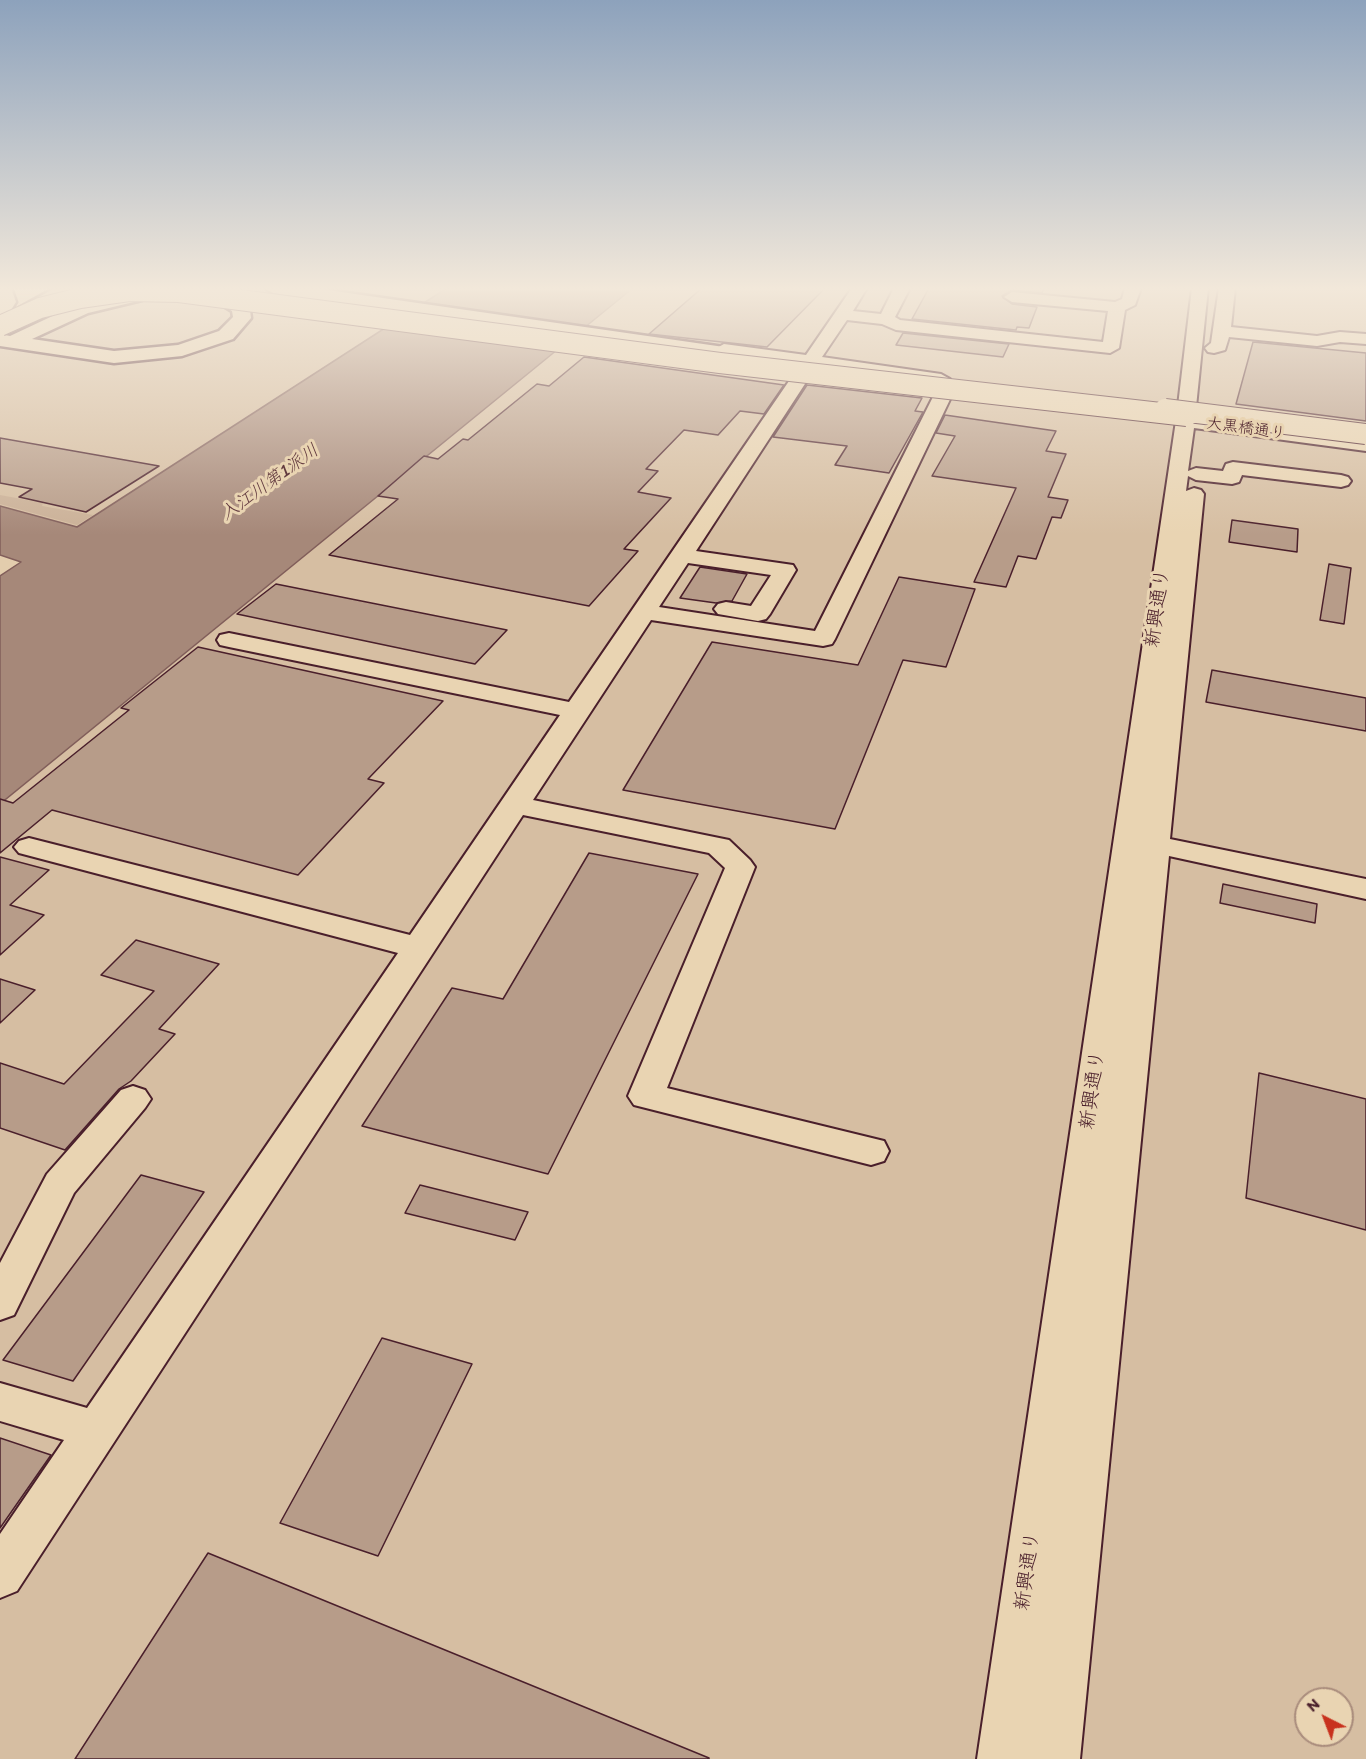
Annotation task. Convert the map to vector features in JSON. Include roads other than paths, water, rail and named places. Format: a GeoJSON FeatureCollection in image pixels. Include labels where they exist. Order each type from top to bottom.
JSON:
{"type":"FeatureCollection","features":[{"type":"Feature","properties":{"kind":"highway"},"geometry":{"type":"LineString","coordinates":[[770,370],[1194,430],[1366,436]]}},
{"type":"Feature","properties":{"kind":"highway"},"geometry":{"type":"LineString","coordinates":[[822,370],[1194,430]]}},
{"type":"Feature","properties":{"kind":"highway"},"geometry":{"type":"LineString","coordinates":[[859,370],[1366,436]]}},
{"type":"Feature","properties":{"kind":"street"},"geometry":{"type":"LineString","coordinates":[[0,1575],[681,555],[799,370]]}},
{"type":"Feature","properties":{"kind":"street","name":"大黒橋通り"},"geometry":{"type":"LineString","coordinates":[[843,370],[1194,430],[1366,445]]}},
{"type":"Feature","properties":{"kind":"street","name":"大黒橋通り"},"geometry":{"type":"LineString","coordinates":[[845,370],[1194,430]]}},
{"type":"Feature","properties":{"kind":"street"},"geometry":{"type":"LineString","coordinates":[[1192,370],[1194,430],[1232,478],[1233,468],[1341,481]]}},
{"type":"Feature","properties":{"kind":"street"},"geometry":{"type":"LineString","coordinates":[[1194,430],[1208,370]]}},
{"type":"Feature","properties":{"kind":"street"},"geometry":{"type":"LineString","coordinates":[[647,605],[823,639],[946,389]]}},
{"type":"Feature","properties":{"kind":"street"},"geometry":{"type":"LineString","coordinates":[[1194,430],[1366,451]]}},
{"type":"Feature","properties":{"kind":"street","name":"新興通り"},"geometry":{"type":"LineString","coordinates":[[1003,1759],[1142,841],[1194,430]]}},
{"type":"Feature","properties":{"kind":"street","name":"新興通り"},"geometry":{"type":"LineString","coordinates":[[1054,1759],[1142,841],[1194,430]]}},
{"type":"Feature","properties":{"kind":"street"},"geometry":{"type":"LineString","coordinates":[[647,605],[758,614],[785,570],[681,555]]}},
{"type":"Feature","properties":{"kind":"street"},"geometry":{"type":"LineString","coordinates":[[230,640],[577,711]]}},
{"type":"Feature","properties":{"kind":"street"},"geometry":{"type":"LineString","coordinates":[[514,805],[719,846],[740,867],[646,1096],[871,1151]]}},
{"type":"Feature","properties":{"kind":"street"},"geometry":{"type":"LineString","coordinates":[[1142,841],[1366,889]]}},
{"type":"Feature","properties":{"kind":"street"},"geometry":{"type":"LineString","coordinates":[[30,847],[420,948]]}},
{"type":"Feature","properties":{"kind":"street"},"geometry":{"type":"LineString","coordinates":[[0,1304],[60,1184],[133,1099]]}},
{"type":"Feature","properties":{"kind":"street"},"geometry":{"type":"LineString","coordinates":[[0,1402],[95,1430]]}},
{"type":"Feature","properties":{"kind":"water","name":"入江川第1派川"},"geometry":{"type":"Polygon","coordinates":[[[320,370],[532,370],[0,804],[0,576],[21,562],[0,555],[0,506],[77,527],[320,370]]]}}]}
